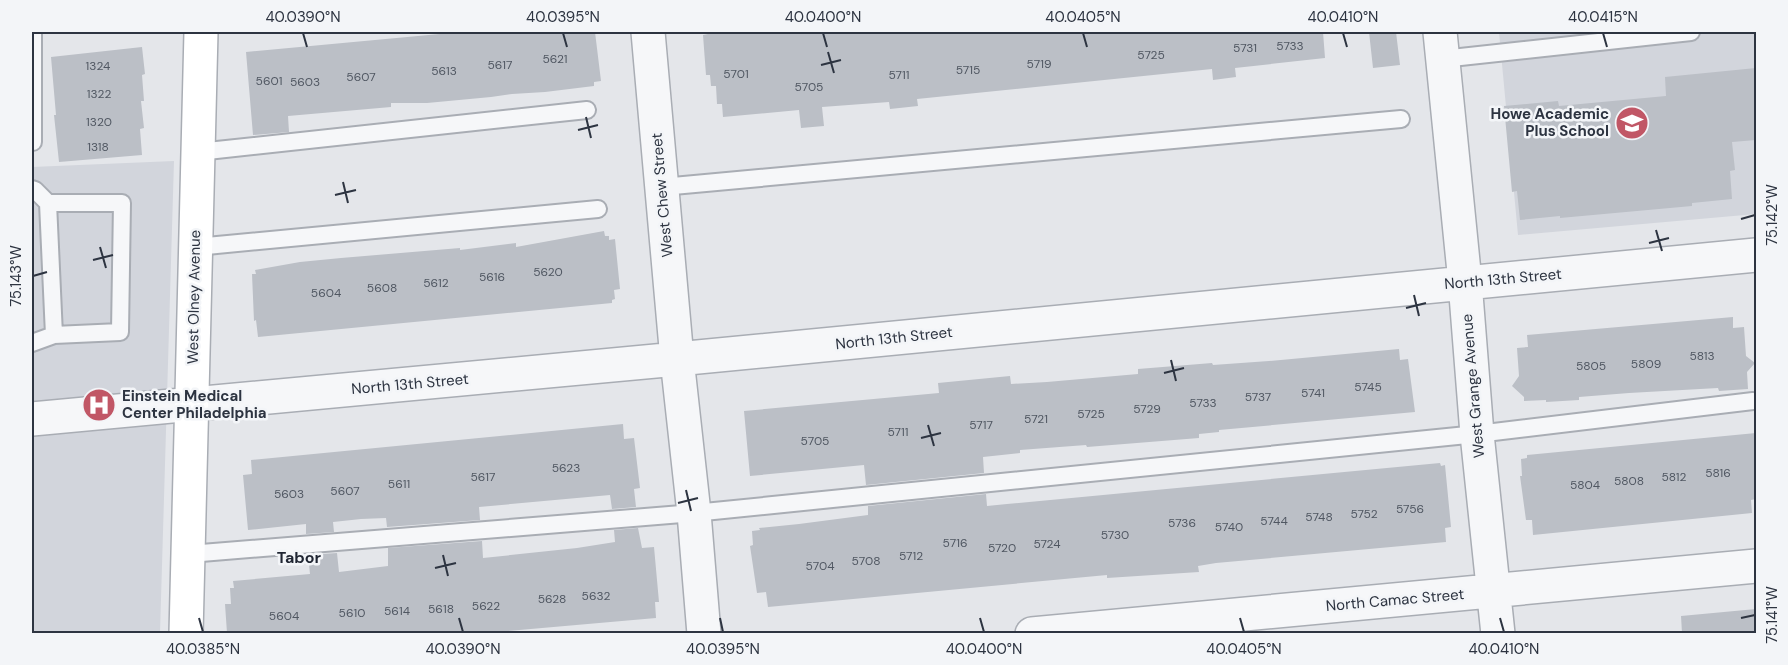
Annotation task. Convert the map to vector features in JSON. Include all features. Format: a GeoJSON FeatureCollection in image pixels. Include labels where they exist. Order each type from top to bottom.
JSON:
{"type":"FeatureCollection","features":[{"type":"Feature","properties":{"kind":"street","name":"West Olney Avenue"},"geometry":{"type":"LineString","coordinates":[[186,633],[201,32]]}},
{"type":"Feature","properties":{"kind":"street","name":"West Chew Street"},"geometry":{"type":"LineString","coordinates":[[648,32],[704,633]]}},
{"type":"Feature","properties":{"kind":"street","name":"West Grange Avenue"},"geometry":{"type":"LineString","coordinates":[[1441,45],[1498,633]]}},
{"type":"Feature","properties":{"kind":"street","name":"North 13th Street"},"geometry":{"type":"LineString","coordinates":[[32,419],[1756,255]]}},
{"type":"Feature","properties":{"kind":"street","name":"North Camac Street"},"geometry":{"type":"LineString","coordinates":[[1032,633],[1756,566]]}},
{"type":"Feature","properties":{"kind":"lane"},"geometry":{"type":"LineString","coordinates":[[33,32],[33,142]]}},
{"type":"Feature","properties":{"kind":"lane"},"geometry":{"type":"LineString","coordinates":[[1441,45],[1691,32]]}},
{"type":"Feature","properties":{"kind":"lane"},"geometry":{"type":"LineString","coordinates":[[198,152],[587,110]]}},
{"type":"Feature","properties":{"kind":"lane"},"geometry":{"type":"LineString","coordinates":[[662,188],[1401,119]]}},
{"type":"Feature","properties":{"kind":"lane"},"geometry":{"type":"LineString","coordinates":[[32,189],[48,203],[54,335]]}},
{"type":"Feature","properties":{"kind":"lane"},"geometry":{"type":"LineString","coordinates":[[32,343],[54,335],[120,332],[122,203],[48,203]]}},
{"type":"Feature","properties":{"kind":"lane"},"geometry":{"type":"LineString","coordinates":[[196,247],[598,209]]}},
{"type":"Feature","properties":{"kind":"lane"},"geometry":{"type":"LineString","coordinates":[[189,554],[694,513],[1477,434],[1753,401]]}},
{"type":"Feature","properties":{"kind":"shaded area","name":"Howe Academic Plus School"},"geometry":{"type":"Polygon","coordinates":[[[1499,32],[1756,32],[1756,214],[1518,235],[1499,32]]]}},
{"type":"Feature","properties":{"kind":"shaded area","name":"Einstein Medical Center Philadelphia"},"geometry":{"type":"Polygon","coordinates":[[[174,161],[160,633],[32,634],[32,167],[174,161]]]}},
{"type":"Feature","properties":{"kind":"building"},"geometry":{"type":"Polygon","coordinates":[[[461,32],[595,32],[601,81],[594,82],[594,86],[545,92],[427,103],[391,103],[391,107],[288,116],[289,132],[253,135],[246,52],[461,32]]]}},
{"type":"Feature","properties":{"kind":"building"},"geometry":{"type":"Polygon","coordinates":[[[708,32],[1323,32],[1325,58],[1235,68],[1236,77],[1213,80],[1212,69],[917,99],[918,106],[890,109],[889,102],[822,107],[824,126],[801,128],[799,110],[723,117],[722,104],[717,104],[716,86],[711,86],[710,75],[706,75],[703,35],[708,32]]]}},
{"type":"Feature","properties":{"kind":"building"},"geometry":{"type":"Polygon","coordinates":[[[1369,32],[1396,32],[1400,65],[1373,68],[1369,32]]]}},
{"type":"Feature","properties":{"kind":"building"},"geometry":{"type":"Polygon","coordinates":[[[142,47],[145,74],[142,75],[144,101],[141,101],[144,128],[140,129],[142,155],[59,162],[51,57],[142,47]]]}},
{"type":"Feature","properties":{"kind":"building"},"geometry":{"type":"Polygon","coordinates":[[[1756,68],[1756,140],[1732,142],[1735,170],[1730,171],[1732,199],[1692,203],[1692,206],[1520,220],[1517,191],[1512,192],[1504,106],[1558,101],[1559,106],[1666,96],[1665,77],[1756,68]]]}},
{"type":"Feature","properties":{"kind":"building"},"geometry":{"type":"Polygon","coordinates":[[[604,231],[605,236],[609,236],[609,240],[615,239],[620,289],[614,290],[615,299],[612,303],[258,337],[256,320],[254,321],[252,274],[256,274],[255,270],[341,258],[460,248],[460,250],[516,243],[516,247],[604,231]]]}},
{"type":"Feature","properties":{"kind":"building"},"geometry":{"type":"Polygon","coordinates":[[[1733,317],[1733,328],[1744,327],[1746,356],[1755,363],[1747,372],[1748,389],[1719,391],[1718,388],[1629,393],[1546,402],[1546,400],[1524,401],[1524,397],[1512,386],[1519,376],[1517,348],[1528,347],[1527,335],[1733,317]]]}},
{"type":"Feature","properties":{"kind":"building"},"geometry":{"type":"Polygon","coordinates":[[[1399,349],[1400,360],[1408,359],[1415,412],[1219,430],[1219,432],[1199,434],[1199,438],[1020,450],[1020,453],[983,457],[984,473],[866,485],[864,465],[750,476],[744,411],[939,393],[938,383],[1010,376],[1011,384],[1047,382],[1138,374],[1138,369],[1269,361],[1399,349]]]}},
{"type":"Feature","properties":{"kind":"building"},"geometry":{"type":"Polygon","coordinates":[[[623,424],[624,439],[634,438],[640,488],[634,489],[636,507],[612,509],[610,495],[479,507],[480,520],[387,527],[386,518],[361,519],[333,522],[334,532],[306,534],[306,524],[248,530],[243,475],[252,474],[251,460],[623,424]]]}},
{"type":"Feature","properties":{"kind":"building"},"geometry":{"type":"Polygon","coordinates":[[[1756,433],[1756,499],[1751,500],[1752,513],[1533,535],[1532,520],[1526,520],[1520,476],[1522,476],[1521,459],[1527,458],[1527,455],[1756,433]]]}},
{"type":"Feature","properties":{"kind":"building"},"geometry":{"type":"Polygon","coordinates":[[[1440,463],[1441,466],[1445,465],[1451,527],[1445,528],[1446,542],[1216,563],[1198,566],[1199,572],[1107,578],[1107,575],[768,607],[766,592],[757,593],[750,546],[753,545],[752,531],[760,530],[759,528],[868,515],[868,506],[986,494],[987,506],[1440,463]]]}},
{"type":"Feature","properties":{"kind":"building"},"geometry":{"type":"Polygon","coordinates":[[[638,528],[642,548],[654,547],[659,602],[655,602],[656,618],[486,633],[227,633],[225,604],[231,604],[230,588],[234,588],[233,581],[310,574],[308,555],[337,553],[339,572],[388,566],[388,548],[482,541],[483,558],[615,542],[614,530],[638,528]]]}},
{"type":"Feature","properties":{"kind":"building"},"geometry":{"type":"Polygon","coordinates":[[[1756,609],[1756,633],[1682,633],[1681,616],[1756,609]]]}},
{"type":"Feature","properties":{"kind":"place","name":"Howe Academic Plus School"},"geometry":{"type":"Point","coordinates":[1632,123]}},
{"type":"Feature","properties":{"kind":"place","name":"Einstein Medical Center Philadelphia"},"geometry":{"type":"Point","coordinates":[99,405]}},
{"type":"Feature","properties":{"kind":"district","name":"Tabor"},"geometry":{"type":"Point","coordinates":[299,557]}}]}
